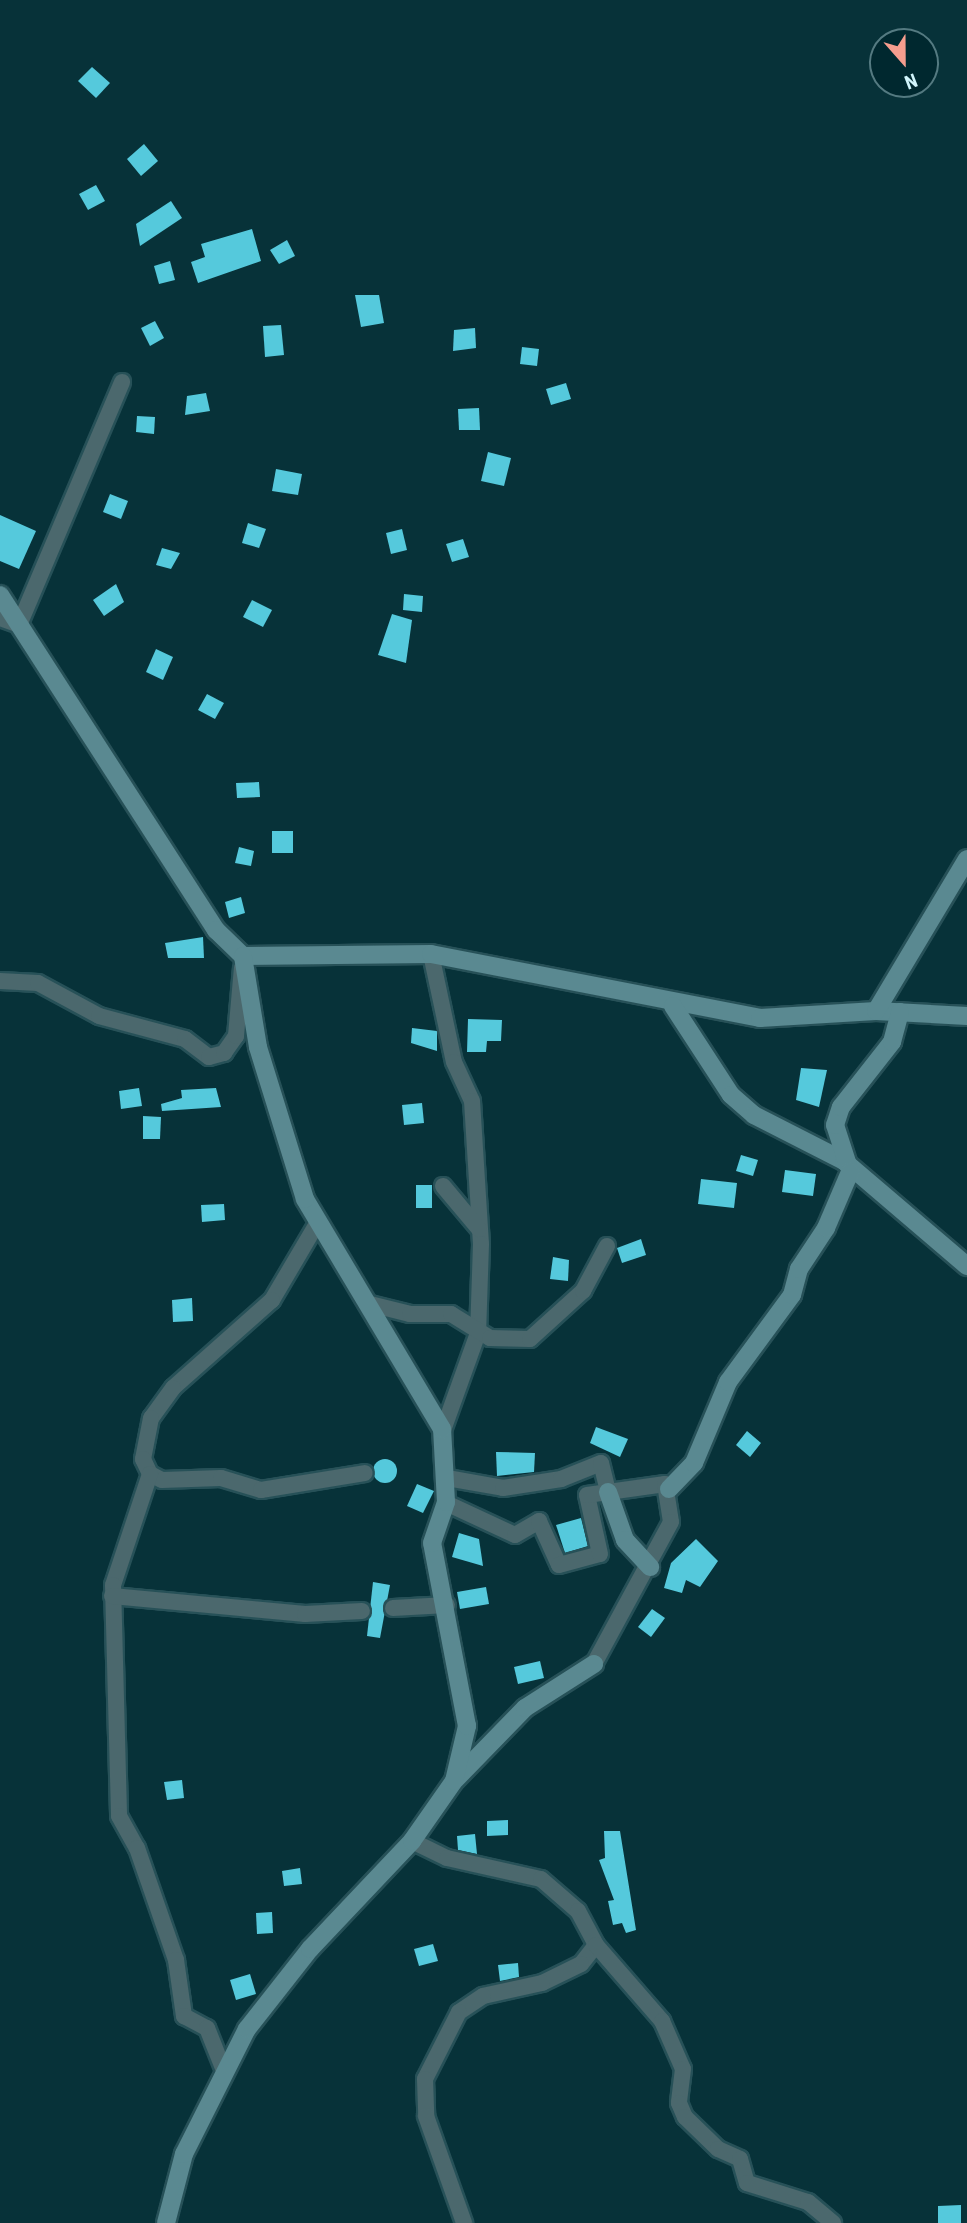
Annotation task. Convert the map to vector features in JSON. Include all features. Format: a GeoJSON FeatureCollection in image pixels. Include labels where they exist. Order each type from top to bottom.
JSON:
{"type":"FeatureCollection","features":[{"type":"Feature","properties":{"kind":"street"},"geometry":{"type":"LineString","coordinates":[[19,625],[122,382]]}},
{"type":"Feature","properties":{"kind":"street"},"geometry":{"type":"LineString","coordinates":[[0,595],[216,930],[243,956],[258,1047],[305,1199],[442,1433],[447,1478],[446,1503],[432,1543],[467,1700],[454,1781]]}},
{"type":"Feature","properties":{"kind":"street"},"geometry":{"type":"LineString","coordinates":[[0,618],[19,625]]}},
{"type":"Feature","properties":{"kind":"street"},"geometry":{"type":"LineString","coordinates":[[876,1010],[967,859]]}},
{"type":"Feature","properties":{"kind":"street"},"geometry":{"type":"LineString","coordinates":[[243,956],[431,954],[673,1006],[760,1018],[876,1010],[967,1016]]}},
{"type":"Feature","properties":{"kind":"street"},"geometry":{"type":"LineString","coordinates":[[431,954],[454,1062],[472,1101],[480,1231],[478,1333],[442,1433]]}},
{"type":"Feature","properties":{"kind":"street"},"geometry":{"type":"LineString","coordinates":[[0,981],[38,983],[99,1016],[185,1039],[209,1057],[224,1053],[236,1036],[243,956]]}},
{"type":"Feature","properties":{"kind":"street"},"geometry":{"type":"LineString","coordinates":[[673,1006],[731,1095],[754,1115],[808,1138],[967,1266]]}},
{"type":"Feature","properties":{"kind":"street"},"geometry":{"type":"LineString","coordinates":[[669,1489],[694,1463],[728,1382],[792,1295],[799,1269],[826,1228],[849,1170],[835,1125],[841,1107],[892,1042],[900,1012]]}},
{"type":"Feature","properties":{"kind":"street"},"geometry":{"type":"LineString","coordinates":[[443,1186],[480,1231]]}},
{"type":"Feature","properties":{"kind":"street"},"geometry":{"type":"LineString","coordinates":[[318,1222],[272,1300],[207,1354],[151,1418],[143,1459],[150,1474],[172,1482],[221,1478],[286,1490],[299,1481],[365,1473]]}},
{"type":"Feature","properties":{"kind":"street"},"geometry":{"type":"LineString","coordinates":[[366,1303],[410,1314],[452,1314],[478,1333],[530,1339],[583,1291],[607,1246]]}},
{"type":"Feature","properties":{"kind":"street"},"geometry":{"type":"LineString","coordinates":[[447,1478],[503,1488],[561,1479],[601,1462],[608,1492],[625,1540],[650,1567]]}},
{"type":"Feature","properties":{"kind":"street"},"geometry":{"type":"LineString","coordinates":[[150,1474],[118,1561],[112,1596],[119,1816],[137,1848],[176,1961],[184,2016],[207,2028],[223,2068]]}},
{"type":"Feature","properties":{"kind":"street"},"geometry":{"type":"LineString","coordinates":[[166,2223],[184,2154],[223,2068],[310,1949],[412,1841],[454,1781],[525,1708],[594,1664],[650,1567],[671,1522],[669,1489],[664,1484],[587,1495],[600,1554],[559,1565],[539,1521],[515,1535],[446,1503]]}},
{"type":"Feature","properties":{"kind":"street"},"geometry":{"type":"LineString","coordinates":[[112,1596],[305,1614],[362,1611]]}},
{"type":"Feature","properties":{"kind":"street"},"geometry":{"type":"LineString","coordinates":[[393,1608],[447,1605]]}},
{"type":"Feature","properties":{"kind":"street"},"geometry":{"type":"LineString","coordinates":[[412,1841],[447,1858],[541,1879],[578,1911],[596,1945],[662,2021],[682,2069],[679,2103],[685,2117],[718,2149],[740,2159],[747,2183],[808,2202],[833,2223]]}},
{"type":"Feature","properties":{"kind":"street"},"geometry":{"type":"LineString","coordinates":[[464,2223],[426,2116],[425,2079],[459,2012],[483,1996],[542,1983],[581,1964],[596,1945]]}},
{"type":"Feature","properties":{"kind":"building"},"geometry":{"type":"Polygon","coordinates":[[[92,67],[110,83],[96,98],[78,81],[92,67]]]}},
{"type":"Feature","properties":{"kind":"building"},"geometry":{"type":"Polygon","coordinates":[[[144,144],[158,161],[141,176],[127,159],[144,144]]]}},
{"type":"Feature","properties":{"kind":"building"},"geometry":{"type":"Polygon","coordinates":[[[96,185],[105,201],[88,210],[79,194],[96,185]]]}},
{"type":"Feature","properties":{"kind":"building"},"geometry":{"type":"Polygon","coordinates":[[[171,201],[182,218],[140,246],[136,224],[171,201]]]}},
{"type":"Feature","properties":{"kind":"building"},"geometry":{"type":"Polygon","coordinates":[[[252,229],[261,261],[198,283],[191,262],[205,257],[201,244],[252,229]]]}},
{"type":"Feature","properties":{"kind":"building"},"geometry":{"type":"Polygon","coordinates":[[[287,240],[295,256],[279,264],[270,250],[287,240]]]}},
{"type":"Feature","properties":{"kind":"building"},"geometry":{"type":"Polygon","coordinates":[[[170,261],[175,280],[159,284],[154,266],[170,261]]]}},
{"type":"Feature","properties":{"kind":"building"},"geometry":{"type":"Polygon","coordinates":[[[355,295],[379,295],[384,323],[361,327],[355,295]]]}},
{"type":"Feature","properties":{"kind":"building"},"geometry":{"type":"Polygon","coordinates":[[[155,321],[164,338],[150,346],[141,328],[155,321]]]}},
{"type":"Feature","properties":{"kind":"building"},"geometry":{"type":"Polygon","coordinates":[[[281,325],[284,355],[265,357],[263,326],[281,325]]]}},
{"type":"Feature","properties":{"kind":"building"},"geometry":{"type":"Polygon","coordinates":[[[475,328],[476,348],[453,351],[454,330],[475,328]]]}},
{"type":"Feature","properties":{"kind":"building"},"geometry":{"type":"Polygon","coordinates":[[[522,347],[539,349],[537,366],[520,364],[522,347]]]}},
{"type":"Feature","properties":{"kind":"building"},"geometry":{"type":"Polygon","coordinates":[[[566,383],[571,399],[551,405],[546,389],[566,383]]]}},
{"type":"Feature","properties":{"kind":"building"},"geometry":{"type":"Polygon","coordinates":[[[206,393],[210,411],[185,415],[187,396],[206,393]]]}},
{"type":"Feature","properties":{"kind":"building"},"geometry":{"type":"Polygon","coordinates":[[[479,408],[480,430],[459,430],[458,409],[479,408]]]}},
{"type":"Feature","properties":{"kind":"building"},"geometry":{"type":"Polygon","coordinates":[[[137,416],[155,417],[154,434],[136,432],[137,416]]]}},
{"type":"Feature","properties":{"kind":"building"},"geometry":{"type":"Polygon","coordinates":[[[488,452],[511,458],[504,486],[481,481],[488,452]]]}},
{"type":"Feature","properties":{"kind":"building"},"geometry":{"type":"Polygon","coordinates":[[[276,469],[302,474],[298,495],[272,491],[276,469]]]}},
{"type":"Feature","properties":{"kind":"building"},"geometry":{"type":"Polygon","coordinates":[[[110,494],[128,501],[121,519],[103,512],[110,494]]]}},
{"type":"Feature","properties":{"kind":"building"},"geometry":{"type":"Polygon","coordinates":[[[0,515],[36,531],[19,569],[0,561],[0,515]]]}},
{"type":"Feature","properties":{"kind":"building"},"geometry":{"type":"Polygon","coordinates":[[[248,523],[266,529],[259,548],[242,543],[248,523]]]}},
{"type":"Feature","properties":{"kind":"building"},"geometry":{"type":"Polygon","coordinates":[[[402,529],[407,550],[391,554],[386,533],[402,529]]]}},
{"type":"Feature","properties":{"kind":"building"},"geometry":{"type":"Polygon","coordinates":[[[463,539],[469,557],[452,562],[446,544],[463,539]]]}},
{"type":"Feature","properties":{"kind":"building"},"geometry":{"type":"Polygon","coordinates":[[[162,548],[180,553],[171,569],[156,565],[162,548]]]}},
{"type":"Feature","properties":{"kind":"building"},"geometry":{"type":"Polygon","coordinates":[[[116,584],[124,602],[104,616],[93,600],[116,584]]]}},
{"type":"Feature","properties":{"kind":"building"},"geometry":{"type":"Polygon","coordinates":[[[404,594],[423,596],[422,612],[403,610],[404,594]]]}},
{"type":"Feature","properties":{"kind":"building"},"geometry":{"type":"Polygon","coordinates":[[[252,600],[272,610],[263,627],[243,617],[252,600]]]}},
{"type":"Feature","properties":{"kind":"building"},"geometry":{"type":"Polygon","coordinates":[[[392,614],[412,620],[406,663],[378,655],[392,614]]]}},
{"type":"Feature","properties":{"kind":"building"},"geometry":{"type":"Polygon","coordinates":[[[156,649],[173,657],[163,680],[146,672],[156,649]]]}},
{"type":"Feature","properties":{"kind":"building"},"geometry":{"type":"Polygon","coordinates":[[[207,694],[224,703],[215,719],[198,710],[207,694]]]}},
{"type":"Feature","properties":{"kind":"building"},"geometry":{"type":"Polygon","coordinates":[[[259,782],[260,797],[237,798],[236,783],[259,782]]]}},
{"type":"Feature","properties":{"kind":"building"},"geometry":{"type":"Polygon","coordinates":[[[272,831],[293,831],[293,853],[272,853],[272,831]]]}},
{"type":"Feature","properties":{"kind":"building"},"geometry":{"type":"Polygon","coordinates":[[[239,847],[254,851],[251,866],[235,863],[239,847]]]}},
{"type":"Feature","properties":{"kind":"building"},"geometry":{"type":"Polygon","coordinates":[[[241,897],[245,913],[229,918],[225,902],[241,897]]]}},
{"type":"Feature","properties":{"kind":"building"},"geometry":{"type":"Polygon","coordinates":[[[203,937],[204,958],[168,958],[165,943],[203,937]]]}},
{"type":"Feature","properties":{"kind":"building"},"geometry":{"type":"Polygon","coordinates":[[[468,1019],[502,1020],[501,1041],[487,1041],[486,1052],[467,1052],[468,1019]]]}},
{"type":"Feature","properties":{"kind":"building"},"geometry":{"type":"Polygon","coordinates":[[[412,1028],[437,1031],[437,1051],[411,1043],[412,1028]]]}},
{"type":"Feature","properties":{"kind":"building"},"geometry":{"type":"Polygon","coordinates":[[[801,1068],[827,1070],[819,1107],[796,1100],[801,1068]]]}},
{"type":"Feature","properties":{"kind":"building"},"geometry":{"type":"Polygon","coordinates":[[[139,1088],[142,1106],[121,1109],[119,1091],[139,1088]]]}},
{"type":"Feature","properties":{"kind":"building"},"geometry":{"type":"Polygon","coordinates":[[[216,1088],[221,1107],[162,1111],[161,1104],[182,1098],[181,1090],[216,1088]]]}},
{"type":"Feature","properties":{"kind":"building"},"geometry":{"type":"Polygon","coordinates":[[[422,1103],[424,1123],[404,1125],[402,1105],[422,1103]]]}},
{"type":"Feature","properties":{"kind":"building"},"geometry":{"type":"Polygon","coordinates":[[[143,1116],[161,1117],[160,1139],[143,1139],[143,1116]]]}},
{"type":"Feature","properties":{"kind":"building"},"geometry":{"type":"Polygon","coordinates":[[[741,1155],[758,1160],[753,1176],[736,1171],[741,1155]]]}},
{"type":"Feature","properties":{"kind":"building"},"geometry":{"type":"Polygon","coordinates":[[[785,1170],[816,1174],[813,1196],[782,1192],[785,1170]]]}},
{"type":"Feature","properties":{"kind":"building"},"geometry":{"type":"Polygon","coordinates":[[[701,1179],[737,1183],[734,1208],[698,1204],[701,1179]]]}},
{"type":"Feature","properties":{"kind":"building"},"geometry":{"type":"Polygon","coordinates":[[[416,1185],[432,1185],[432,1208],[416,1208],[416,1185]]]}},
{"type":"Feature","properties":{"kind":"building"},"geometry":{"type":"Polygon","coordinates":[[[224,1204],[225,1220],[202,1222],[201,1205],[224,1204]]]}},
{"type":"Feature","properties":{"kind":"building"},"geometry":{"type":"Polygon","coordinates":[[[641,1239],[646,1255],[622,1263],[617,1248],[641,1239]]]}},
{"type":"Feature","properties":{"kind":"building"},"geometry":{"type":"Polygon","coordinates":[[[553,1257],[569,1260],[568,1281],[550,1279],[553,1257]]]}},
{"type":"Feature","properties":{"kind":"building"},"geometry":{"type":"Polygon","coordinates":[[[192,1298],[193,1321],[173,1322],[172,1300],[192,1298]]]}},
{"type":"Feature","properties":{"kind":"building"},"geometry":{"type":"Polygon","coordinates":[[[596,1427],[628,1439],[620,1457],[590,1443],[596,1427]]]}},
{"type":"Feature","properties":{"kind":"building"},"geometry":{"type":"Polygon","coordinates":[[[747,1431],[761,1443],[750,1457],[736,1445],[747,1431]]]}},
{"type":"Feature","properties":{"kind":"building"},"geometry":{"type":"Polygon","coordinates":[[[496,1452],[535,1453],[534,1472],[497,1476],[496,1452]]]}},
{"type":"Feature","properties":{"kind":"building"},"geometry":{"type":"Polygon","coordinates":[[[385,1459],[394,1462],[397,1471],[394,1480],[385,1483],[376,1480],[373,1471],[376,1462],[385,1459]]]}},
{"type":"Feature","properties":{"kind":"building"},"geometry":{"type":"Polygon","coordinates":[[[417,1484],[434,1491],[423,1513],[407,1506],[417,1484]]]}},
{"type":"Feature","properties":{"kind":"building"},"geometry":{"type":"Polygon","coordinates":[[[581,1518],[588,1546],[565,1553],[556,1525],[581,1518]]]}},
{"type":"Feature","properties":{"kind":"building"},"geometry":{"type":"Polygon","coordinates":[[[459,1533],[479,1539],[483,1566],[452,1557],[459,1533]]]}},
{"type":"Feature","properties":{"kind":"building"},"geometry":{"type":"Polygon","coordinates":[[[696,1539],[718,1561],[700,1587],[686,1580],[682,1593],[664,1588],[671,1563],[696,1539]]]}},
{"type":"Feature","properties":{"kind":"building"},"geometry":{"type":"Polygon","coordinates":[[[373,1582],[390,1585],[380,1638],[367,1636],[373,1582]]]}},
{"type":"Feature","properties":{"kind":"building"},"geometry":{"type":"Polygon","coordinates":[[[486,1587],[489,1604],[460,1609],[457,1592],[486,1587]]]}},
{"type":"Feature","properties":{"kind":"building"},"geometry":{"type":"Polygon","coordinates":[[[652,1609],[665,1618],[651,1637],[638,1627],[652,1609]]]}},
{"type":"Feature","properties":{"kind":"building"},"geometry":{"type":"Polygon","coordinates":[[[540,1661],[544,1678],[518,1684],[514,1667],[540,1661]]]}},
{"type":"Feature","properties":{"kind":"building"},"geometry":{"type":"Polygon","coordinates":[[[182,1780],[184,1798],[167,1800],[164,1782],[182,1780]]]}},
{"type":"Feature","properties":{"kind":"building"},"geometry":{"type":"Polygon","coordinates":[[[508,1820],[508,1835],[487,1836],[487,1821],[508,1820]]]}},
{"type":"Feature","properties":{"kind":"building"},"geometry":{"type":"Polygon","coordinates":[[[604,1831],[620,1831],[636,1930],[626,1933],[622,1923],[613,1925],[608,1901],[614,1900],[599,1860],[605,1858],[604,1831]]]}},
{"type":"Feature","properties":{"kind":"building"},"geometry":{"type":"Polygon","coordinates":[[[475,1834],[477,1854],[458,1850],[457,1836],[475,1834]]]}},
{"type":"Feature","properties":{"kind":"building"},"geometry":{"type":"Polygon","coordinates":[[[300,1868],[302,1884],[284,1886],[282,1871],[300,1868]]]}},
{"type":"Feature","properties":{"kind":"building"},"geometry":{"type":"Polygon","coordinates":[[[272,1912],[273,1933],[257,1934],[256,1913],[272,1912]]]}},
{"type":"Feature","properties":{"kind":"building"},"geometry":{"type":"Polygon","coordinates":[[[433,1944],[438,1961],[419,1966],[414,1949],[433,1944]]]}},
{"type":"Feature","properties":{"kind":"building"},"geometry":{"type":"Polygon","coordinates":[[[518,1963],[519,1977],[500,1981],[498,1965],[518,1963]]]}},
{"type":"Feature","properties":{"kind":"building"},"geometry":{"type":"Polygon","coordinates":[[[250,1974],[256,1994],[236,2000],[230,1980],[250,1974]]]}},
{"type":"Feature","properties":{"kind":"building"},"geometry":{"type":"Polygon","coordinates":[[[961,2205],[961,2223],[938,2223],[938,2206],[961,2205]]]}}]}
